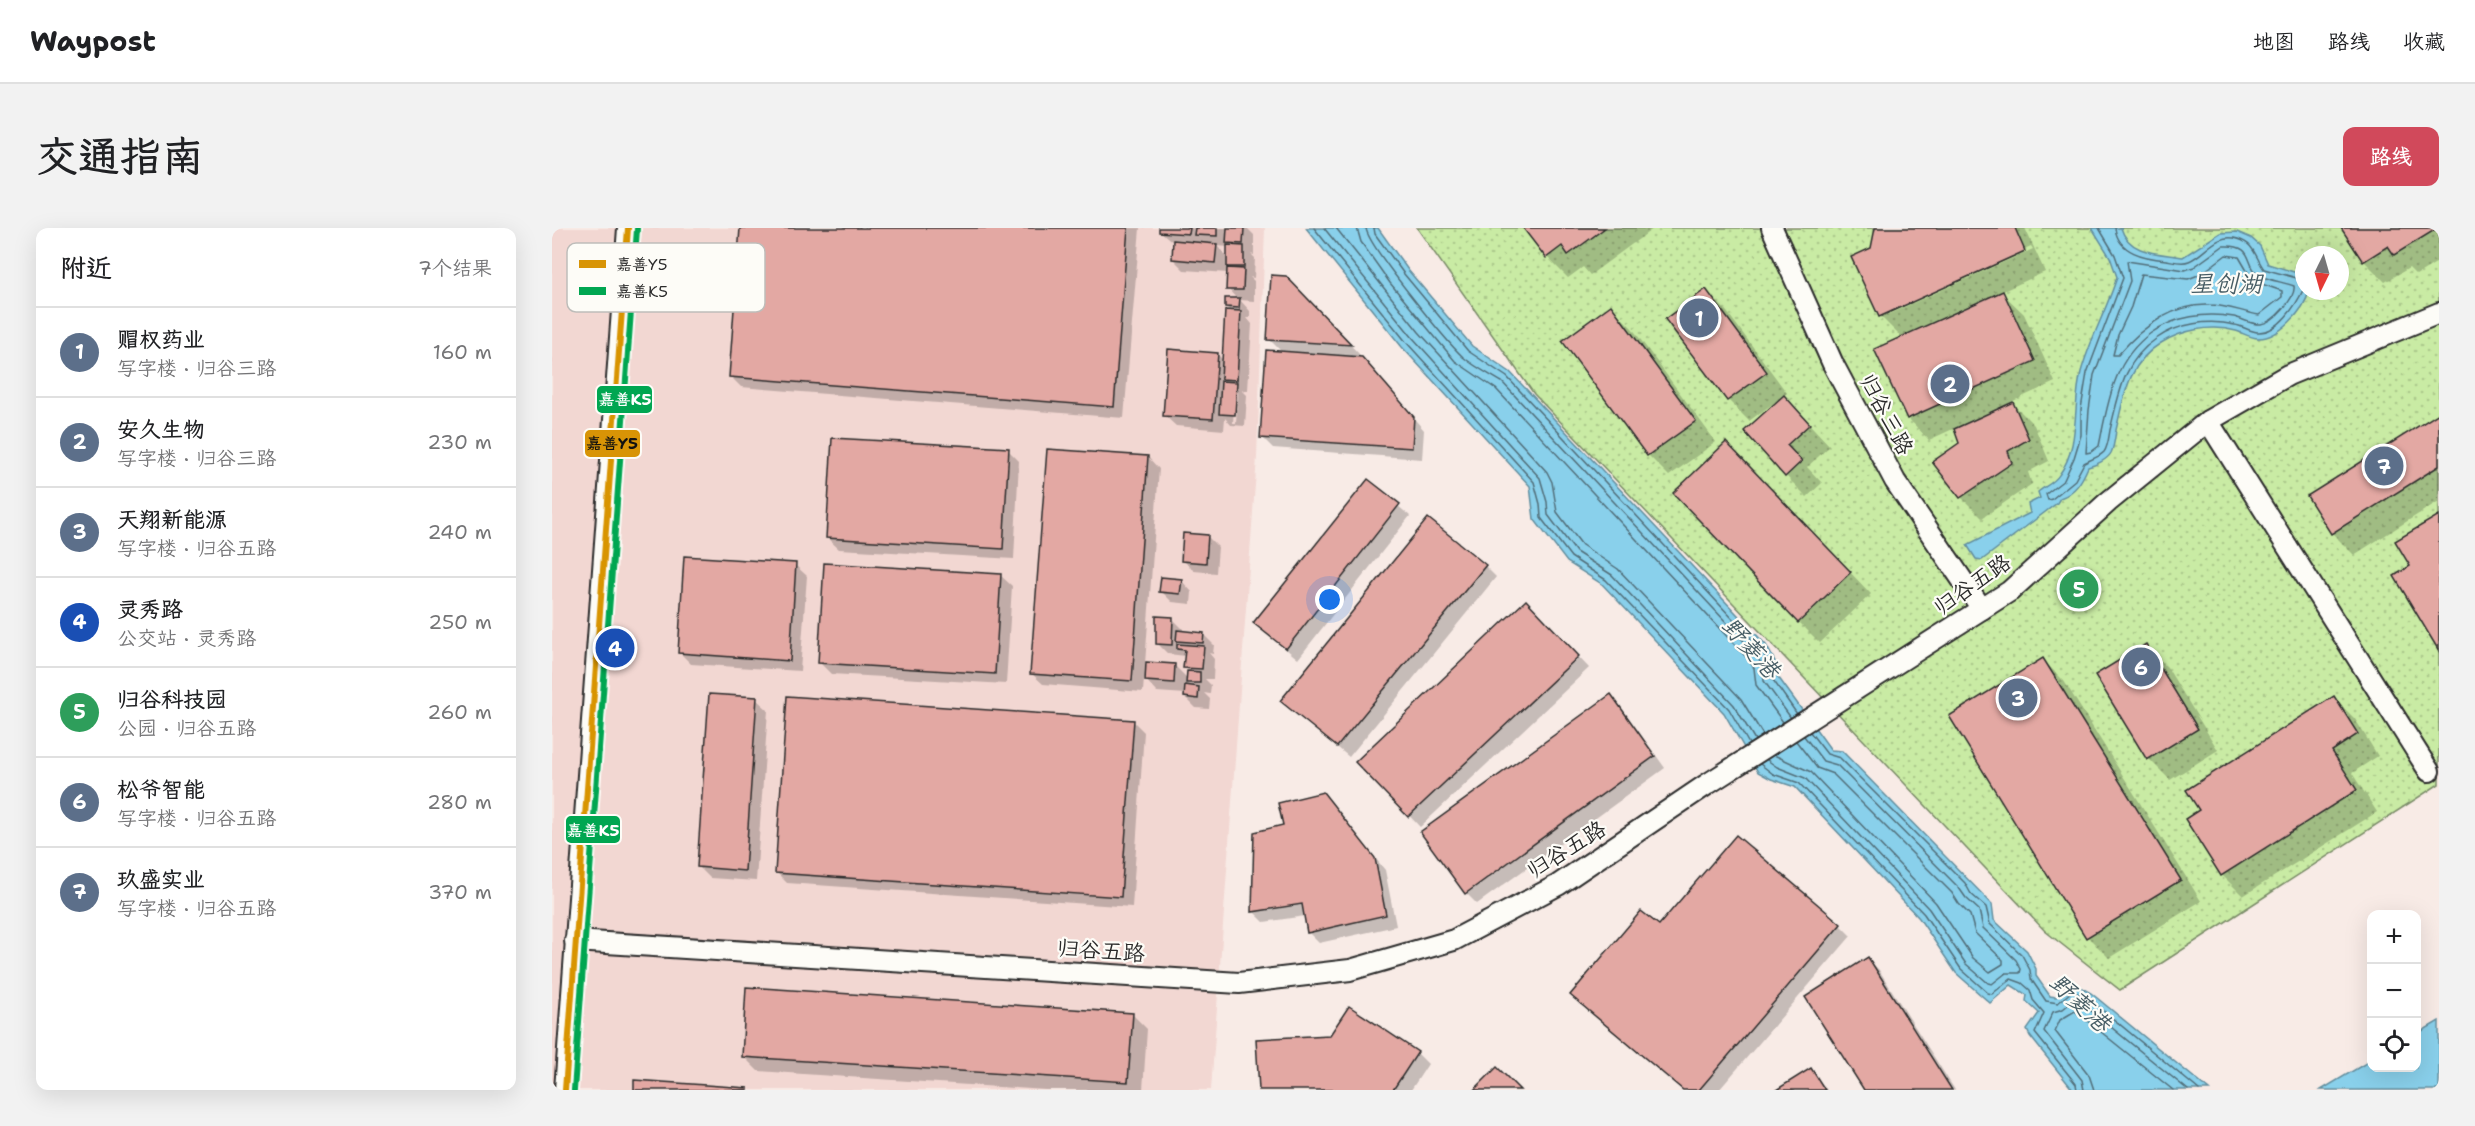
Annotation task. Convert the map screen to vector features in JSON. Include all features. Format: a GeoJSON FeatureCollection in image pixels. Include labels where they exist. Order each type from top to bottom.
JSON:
{"type":"FeatureCollection","features":[{"type":"Feature","properties":{"kind":"street"},"geometry":{"type":"LineString","coordinates":[[627,243],[628,228]]}},
{"type":"Feature","properties":{"kind":"street","name":"归谷三路"},"geometry":{"type":"LineString","coordinates":[[1772,228],[1833,364],[1895,481],[1982,609]]}},
{"type":"Feature","properties":{"kind":"street"},"geometry":{"type":"LineString","coordinates":[[565,1090],[622,312]]}},
{"type":"Feature","properties":{"kind":"street","name":"归谷五路"},"geometry":{"type":"LineString","coordinates":[[575,941],[1239,982],[1350,970],[1454,940],[1558,885],[1727,772],[2010,591],[2108,502],[2208,421],[2288,375],[2439,313]]}},
{"type":"Feature","properties":{"kind":"street"},"geometry":{"type":"LineString","coordinates":[[2208,421],[2429,771]]}},
{"type":"Feature","properties":{"kind":"shaded area"},"geometry":{"type":"Polygon","coordinates":[[[552,228],[1265,228],[1257,457],[1211,1090],[552,1090],[552,228]]]}},
{"type":"Feature","properties":{"kind":"green space"},"geometry":{"type":"Polygon","coordinates":[[[1417,228],[2439,228],[2439,784],[2120,990],[2045,931],[1534,394],[1417,228]]]}},
{"type":"Feature","properties":{"kind":"water","name":"野菱港"},"geometry":{"type":"Polygon","coordinates":[[[1306,228],[1378,228],[1408,270],[1472,346],[1510,372],[1766,645],[1778,667],[1776,674],[1831,750],[1842,751],[1992,904],[1994,920],[2027,951],[2036,969],[2036,976],[2050,996],[2056,997],[2071,982],[2091,993],[2209,1090],[2073,1090],[2027,1030],[2039,1013],[2026,1001],[2027,995],[2011,985],[1990,1003],[1956,973],[1919,918],[1795,787],[1758,772],[1724,713],[1602,584],[1567,562],[1534,519],[1530,486],[1402,347],[1306,228]]]}},
{"type":"Feature","properties":{"kind":"water","name":"星创湖"},"geometry":{"type":"Polygon","coordinates":[[[2092,228],[2121,228],[2125,237],[2138,248],[2183,257],[2220,233],[2237,232],[2251,238],[2260,246],[2268,264],[2295,272],[2295,300],[2305,300],[2290,322],[2266,337],[2255,338],[2236,331],[2207,328],[2169,338],[2150,351],[2141,360],[2129,382],[2109,456],[2088,467],[2074,490],[2060,498],[2057,503],[1982,560],[1976,559],[1967,545],[2030,513],[2028,504],[2040,498],[2038,492],[2057,478],[2066,463],[2073,438],[2081,372],[2117,277],[2110,257],[2092,228]]]}},
{"type":"Feature","properties":{"kind":"water"},"geometry":{"type":"Polygon","coordinates":[[[2439,1021],[2439,1090],[2321,1090],[2367,1062],[2367,1072],[2421,1072],[2421,1032],[2439,1021]]]}},
{"type":"Feature","properties":{"kind":"building"},"geometry":{"type":"Polygon","coordinates":[[[740,228],[1128,228],[1114,407],[729,377],[734,312],[765,312],[765,243],[739,243],[740,228]]]}},
{"type":"Feature","properties":{"kind":"building"},"geometry":{"type":"Polygon","coordinates":[[[1159,228],[1190,228],[1189,234],[1159,232],[1159,228]]]}},
{"type":"Feature","properties":{"kind":"building"},"geometry":{"type":"Polygon","coordinates":[[[1195,228],[1217,228],[1217,236],[1194,235],[1195,228]]]}},
{"type":"Feature","properties":{"kind":"building"},"geometry":{"type":"Polygon","coordinates":[[[1227,228],[1244,228],[1243,244],[1226,243],[1227,228]]]}},
{"type":"Feature","properties":{"kind":"building"},"geometry":{"type":"Polygon","coordinates":[[[1523,228],[1605,228],[1568,255],[1562,246],[1546,258],[1523,228]]]}},
{"type":"Feature","properties":{"kind":"building"},"geometry":{"type":"Polygon","coordinates":[[[1875,228],[2015,228],[2025,251],[1879,317],[1851,257],[1871,248],[1875,228]]]}},
{"type":"Feature","properties":{"kind":"building"},"geometry":{"type":"Polygon","coordinates":[[[2341,228],[2438,228],[2394,255],[2388,246],[2363,262],[2341,228]]]}},
{"type":"Feature","properties":{"kind":"building"},"geometry":{"type":"Polygon","coordinates":[[[1173,240],[1217,244],[1215,263],[1172,259],[1173,240]]]}},
{"type":"Feature","properties":{"kind":"building"},"geometry":{"type":"Polygon","coordinates":[[[1227,245],[1244,246],[1244,267],[1227,267],[1227,245]]]}},
{"type":"Feature","properties":{"kind":"building"},"geometry":{"type":"Polygon","coordinates":[[[1227,268],[1244,269],[1243,290],[1226,290],[1227,268]]]}},
{"type":"Feature","properties":{"kind":"building"},"geometry":{"type":"Polygon","coordinates":[[[1271,275],[1286,276],[1352,345],[1267,340],[1271,275]]]}},
{"type":"Feature","properties":{"kind":"building"},"geometry":{"type":"Polygon","coordinates":[[[1706,289],[1767,372],[1727,401],[1665,319],[1706,289]]]}},
{"type":"Feature","properties":{"kind":"building"},"geometry":{"type":"Polygon","coordinates":[[[2003,291],[2035,361],[1907,419],[1874,349],[2003,291]]]}},
{"type":"Feature","properties":{"kind":"building"},"geometry":{"type":"Polygon","coordinates":[[[1225,298],[1240,298],[1239,308],[1225,307],[1225,298]]]}},
{"type":"Feature","properties":{"kind":"building"},"geometry":{"type":"Polygon","coordinates":[[[1611,305],[1696,421],[1647,456],[1562,341],[1611,305]]]}},
{"type":"Feature","properties":{"kind":"building"},"geometry":{"type":"Polygon","coordinates":[[[1225,310],[1241,311],[1237,380],[1221,379],[1225,310]]]}},
{"type":"Feature","properties":{"kind":"building"},"geometry":{"type":"Polygon","coordinates":[[[1168,349],[1218,353],[1213,419],[1163,416],[1168,349]]]}},
{"type":"Feature","properties":{"kind":"building"},"geometry":{"type":"Polygon","coordinates":[[[1266,350],[1362,357],[1414,417],[1412,448],[1260,438],[1266,350]]]}},
{"type":"Feature","properties":{"kind":"building"},"geometry":{"type":"Polygon","coordinates":[[[1221,381],[1237,382],[1235,415],[1219,414],[1221,381]]]}},
{"type":"Feature","properties":{"kind":"building"},"geometry":{"type":"Polygon","coordinates":[[[1784,395],[1810,424],[1787,445],[1802,461],[1785,477],[1744,431],[1784,395]]]}},
{"type":"Feature","properties":{"kind":"building"},"geometry":{"type":"Polygon","coordinates":[[[2013,402],[2029,439],[2008,451],[2012,463],[1960,498],[1932,462],[1959,443],[1954,429],[2013,402]]]}},
{"type":"Feature","properties":{"kind":"building"},"geometry":{"type":"Polygon","coordinates":[[[2439,413],[2439,466],[2331,534],[2307,496],[2439,413]]]}},
{"type":"Feature","properties":{"kind":"building"},"geometry":{"type":"Polygon","coordinates":[[[832,438],[1009,448],[1003,549],[826,538],[832,438]]]}},
{"type":"Feature","properties":{"kind":"building"},"geometry":{"type":"Polygon","coordinates":[[[1726,442],[1851,572],[1798,623],[1673,493],[1726,442]]]}},
{"type":"Feature","properties":{"kind":"building"},"geometry":{"type":"Polygon","coordinates":[[[1047,449],[1148,456],[1132,681],[1030,674],[1047,449]]]}},
{"type":"Feature","properties":{"kind":"building"},"geometry":{"type":"Polygon","coordinates":[[[1368,479],[1400,504],[1286,649],[1253,623],[1368,479]]]}},
{"type":"Feature","properties":{"kind":"building"},"geometry":{"type":"Polygon","coordinates":[[[2439,515],[2439,651],[2394,576],[2410,566],[2395,541],[2439,515]]]}},
{"type":"Feature","properties":{"kind":"building"},"geometry":{"type":"Polygon","coordinates":[[[1428,518],[1486,565],[1337,747],[1280,701],[1428,518]]]}},
{"type":"Feature","properties":{"kind":"building"},"geometry":{"type":"Polygon","coordinates":[[[1183,533],[1208,535],[1206,563],[1181,561],[1183,533]]]}},
{"type":"Feature","properties":{"kind":"building"},"geometry":{"type":"Polygon","coordinates":[[[684,556],[796,563],[790,661],[678,653],[684,556]]]}},
{"type":"Feature","properties":{"kind":"building"},"geometry":{"type":"Polygon","coordinates":[[[824,563],[1001,574],[995,674],[818,663],[824,563]]]}},
{"type":"Feature","properties":{"kind":"building"},"geometry":{"type":"Polygon","coordinates":[[[1161,577],[1182,579],[1180,594],[1159,592],[1161,577]]]}},
{"type":"Feature","properties":{"kind":"building"},"geometry":{"type":"Polygon","coordinates":[[[1526,600],[1579,656],[1408,817],[1355,762],[1526,600]]]}},
{"type":"Feature","properties":{"kind":"building"},"geometry":{"type":"Polygon","coordinates":[[[1156,616],[1173,617],[1172,645],[1156,644],[1156,616]]]}},
{"type":"Feature","properties":{"kind":"building"},"geometry":{"type":"Polygon","coordinates":[[[1177,630],[1204,633],[1203,643],[1176,641],[1177,630]]]}},
{"type":"Feature","properties":{"kind":"building"},"geometry":{"type":"Polygon","coordinates":[[[1177,644],[1204,646],[1202,669],[1183,668],[1185,650],[1177,649],[1177,644]]]}},
{"type":"Feature","properties":{"kind":"building"},"geometry":{"type":"Polygon","coordinates":[[[2146,644],[2198,729],[2147,760],[2095,675],[2146,644]]]}},
{"type":"Feature","properties":{"kind":"building"},"geometry":{"type":"Polygon","coordinates":[[[2043,658],[2181,880],[2086,938],[1949,716],[2043,658]]]}},
{"type":"Feature","properties":{"kind":"building"},"geometry":{"type":"Polygon","coordinates":[[[1146,662],[1175,664],[1174,683],[1145,681],[1146,662]]]}},
{"type":"Feature","properties":{"kind":"building"},"geometry":{"type":"Polygon","coordinates":[[[1187,671],[1200,672],[1200,683],[1186,683],[1187,671]]]}},
{"type":"Feature","properties":{"kind":"building"},"geometry":{"type":"Polygon","coordinates":[[[1185,685],[1199,687],[1198,699],[1184,697],[1185,685]]]}},
{"type":"Feature","properties":{"kind":"building"},"geometry":{"type":"Polygon","coordinates":[[[709,694],[757,697],[745,871],[697,867],[709,694]]]}},
{"type":"Feature","properties":{"kind":"building"},"geometry":{"type":"Polygon","coordinates":[[[1611,694],[1655,756],[1465,894],[1420,832],[1611,694]]]}},
{"type":"Feature","properties":{"kind":"building"},"geometry":{"type":"Polygon","coordinates":[[[787,696],[1134,720],[1121,897],[775,873],[787,696]]]}},
{"type":"Feature","properties":{"kind":"building"},"geometry":{"type":"Polygon","coordinates":[[[2334,696],[2358,734],[2332,751],[2357,790],[2221,876],[2185,819],[2199,810],[2186,790],[2334,696]]]}},
{"type":"Feature","properties":{"kind":"building"},"geometry":{"type":"Polygon","coordinates":[[[1323,792],[1375,858],[1386,915],[1307,933],[1302,904],[1252,912],[1254,832],[1283,825],[1278,803],[1323,792]]]}},
{"type":"Feature","properties":{"kind":"building"},"geometry":{"type":"Polygon","coordinates":[[[1736,835],[1841,924],[1699,1090],[1683,1090],[1570,995],[1641,911],[1659,925],[1736,835]]]}},
{"type":"Feature","properties":{"kind":"building"},"geometry":{"type":"Polygon","coordinates":[[[1868,957],[1952,1090],[1864,1090],[1805,997],[1868,957]]]}},
{"type":"Feature","properties":{"kind":"building"},"geometry":{"type":"Polygon","coordinates":[[[746,987],[1133,1013],[1128,1082],[742,1057],[746,987]]]}},
{"type":"Feature","properties":{"kind":"building"},"geometry":{"type":"Polygon","coordinates":[[[1349,1006],[1418,1052],[1393,1090],[1259,1090],[1256,1039],[1330,1035],[1349,1006]]]}},
{"type":"Feature","properties":{"kind":"building"},"geometry":{"type":"Polygon","coordinates":[[[1497,1067],[1520,1090],[1474,1090],[1497,1067]]]}},
{"type":"Feature","properties":{"kind":"building"},"geometry":{"type":"Polygon","coordinates":[[[1811,1068],[1825,1090],[1776,1090],[1811,1068]]]}},
{"type":"Feature","properties":{"kind":"building"},"geometry":{"type":"Polygon","coordinates":[[[634,1080],[748,1088],[748,1090],[634,1090],[634,1080]]]}},
{"type":"Feature","properties":{"kind":"transit line","name":"嘉善Y5"},"geometry":{"type":"LineString","coordinates":[[627,243],[628,228]]}},
{"type":"Feature","properties":{"kind":"transit line","name":"嘉善K5"},"geometry":{"type":"LineString","coordinates":[[636,243],[637,229]]}},
{"type":"Feature","properties":{"kind":"transit line","name":"嘉善Y5"},"geometry":{"type":"LineString","coordinates":[[565,1090],[622,312]]}},
{"type":"Feature","properties":{"kind":"transit line","name":"嘉善K5"},"geometry":{"type":"LineString","coordinates":[[574,1090],[631,312]]}},
{"type":"Feature","properties":{"kind":"place","name":"赗权药业"},"geometry":{"type":"Point","coordinates":[1699,318]}},
{"type":"Feature","properties":{"kind":"place","name":"安久生物"},"geometry":{"type":"Point","coordinates":[1950,384]}},
{"type":"Feature","properties":{"kind":"place","name":"玖盛实业"},"geometry":{"type":"Point","coordinates":[2384,466]}},
{"type":"Feature","properties":{"kind":"place","name":"归谷科技园"},"geometry":{"type":"Point","coordinates":[2079,589]}},
{"type":"Feature","properties":{"kind":"place","name":"灵秀路"},"geometry":{"type":"Point","coordinates":[615,648]}},
{"type":"Feature","properties":{"kind":"place","name":"松爷智能"},"geometry":{"type":"Point","coordinates":[2141,667]}},
{"type":"Feature","properties":{"kind":"place","name":"天翔新能源"},"geometry":{"type":"Point","coordinates":[2018,698]}}]}
